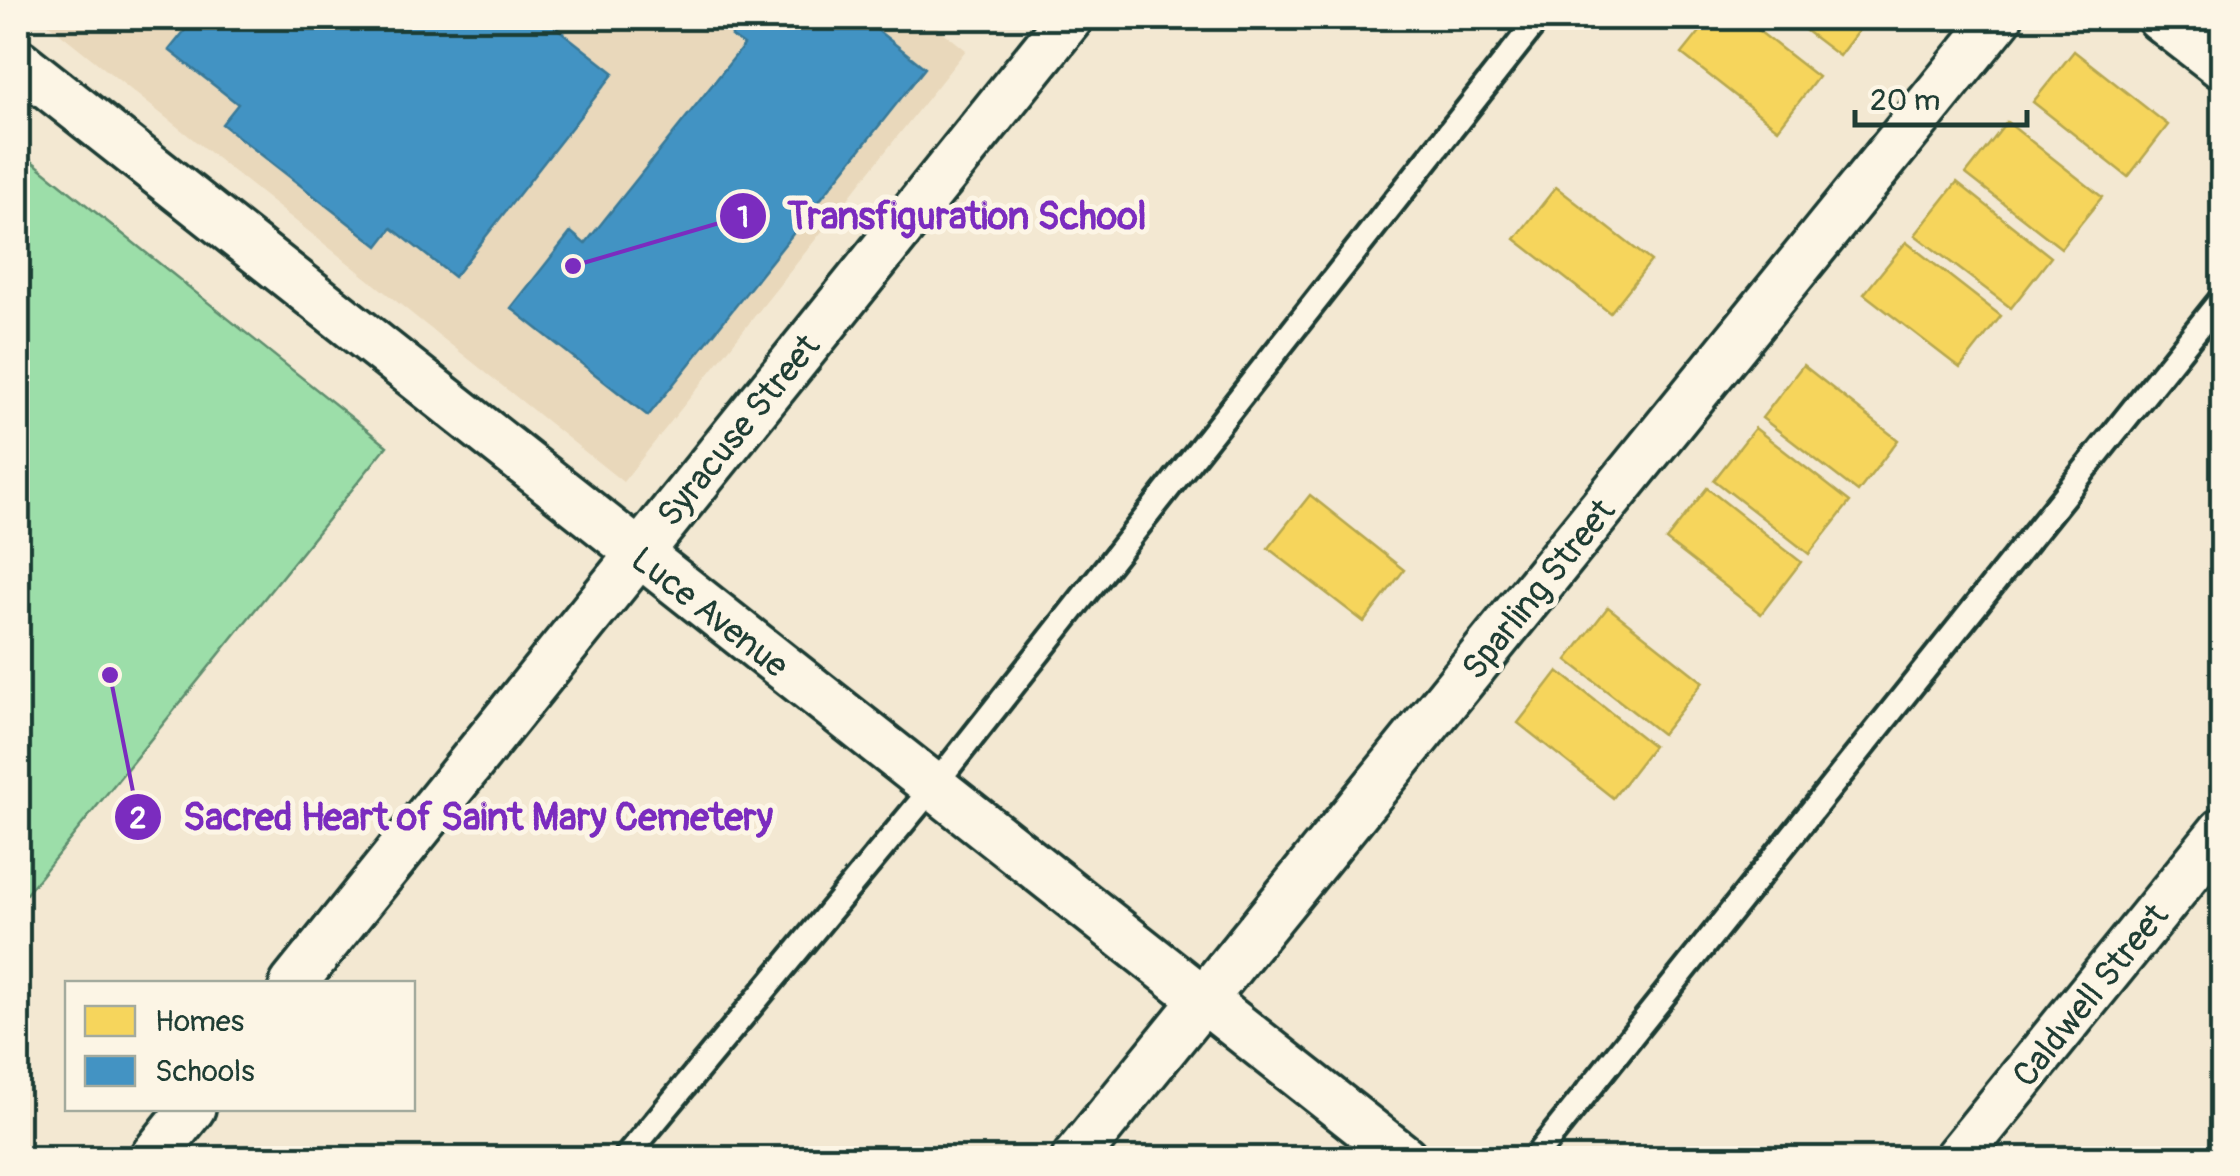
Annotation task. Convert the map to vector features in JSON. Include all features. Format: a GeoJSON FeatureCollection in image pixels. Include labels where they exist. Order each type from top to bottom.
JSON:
{"type":"FeatureCollection","features":[{"type":"Feature","properties":{"kind":"street","name":"Sparling Street"},"geometry":{"type":"LineString","coordinates":[[1075,1158],[1999,18]]}},
{"type":"Feature","properties":{"kind":"street"},"geometry":{"type":"LineString","coordinates":[[2160,18],[2222,66]]}},
{"type":"Feature","properties":{"kind":"street","name":"Syracuse Street"},"geometry":{"type":"LineString","coordinates":[[295,981],[1063,20]]}},
{"type":"Feature","properties":{"kind":"street","name":"Luce Avenue"},"geometry":{"type":"LineString","coordinates":[[18,62],[1404,1158]]}},
{"type":"Feature","properties":{"kind":"street","name":"Caldwell Street"},"geometry":{"type":"LineString","coordinates":[[1957,1158],[2222,831]]}},
{"type":"Feature","properties":{"kind":"street"},"geometry":{"type":"LineString","coordinates":[[152,1158],[190,1111]]}},
{"type":"Feature","properties":{"kind":"lane"},"geometry":{"type":"LineString","coordinates":[[625,1158],[933,786],[1539,18]]}},
{"type":"Feature","properties":{"kind":"lane"},"geometry":{"type":"LineString","coordinates":[[1534,1158],[2222,298]]}},
{"type":"Feature","properties":{"kind":"shaded area"},"geometry":{"type":"Polygon","coordinates":[[[41,18],[926,18],[966,50],[623,482],[41,18]]]}},
{"type":"Feature","properties":{"kind":"green space"},"geometry":{"type":"Polygon","coordinates":[[[18,150],[387,446],[18,904],[18,150]]]}},
{"type":"Feature","properties":{"kind":"building: Homes"},"geometry":{"type":"Polygon","coordinates":[[[1711,18],[1742,18],[1818,77],[1778,129],[1682,54],[1711,18]]]}},
{"type":"Feature","properties":{"kind":"building: Homes"},"geometry":{"type":"Polygon","coordinates":[[[1789,18],[1868,18],[1839,56],[1789,18]]]}},
{"type":"Feature","properties":{"kind":"building: Homes"},"geometry":{"type":"Polygon","coordinates":[[[2074,51],[2168,125],[2128,177],[2033,102],[2074,51]]]}},
{"type":"Feature","properties":{"kind":"building: Homes"},"geometry":{"type":"Polygon","coordinates":[[[2007,122],[2102,197],[2061,248],[1966,174],[2007,122]]]}},
{"type":"Feature","properties":{"kind":"building: Homes"},"geometry":{"type":"Polygon","coordinates":[[[1957,182],[2051,257],[2011,308],[1915,235],[1957,182]]]}},
{"type":"Feature","properties":{"kind":"building: Homes"},"geometry":{"type":"Polygon","coordinates":[[[1556,187],[1651,261],[1610,313],[1515,239],[1556,187]]]}},
{"type":"Feature","properties":{"kind":"building: Homes"},"geometry":{"type":"Polygon","coordinates":[[[1906,242],[2001,316],[1960,368],[1864,294],[1906,242]]]}},
{"type":"Feature","properties":{"kind":"building: Homes"},"geometry":{"type":"Polygon","coordinates":[[[1803,365],[1898,440],[1858,492],[1762,418],[1803,365]]]}},
{"type":"Feature","properties":{"kind":"building: Homes"},"geometry":{"type":"Polygon","coordinates":[[[1755,428],[1850,502],[1809,554],[1714,480],[1755,428]]]}},
{"type":"Feature","properties":{"kind":"building: Homes"},"geometry":{"type":"Polygon","coordinates":[[[1707,488],[1801,562],[1761,614],[1666,540],[1707,488]]]}},
{"type":"Feature","properties":{"kind":"building: Homes"},"geometry":{"type":"Polygon","coordinates":[[[1310,495],[1404,570],[1364,622],[1268,548],[1310,495]]]}},
{"type":"Feature","properties":{"kind":"building: Homes"},"geometry":{"type":"Polygon","coordinates":[[[1608,607],[1703,682],[1662,734],[1567,660],[1608,607]]]}},
{"type":"Feature","properties":{"kind":"building: Homes"},"geometry":{"type":"Polygon","coordinates":[[[1558,671],[1653,746],[1613,798],[1518,723],[1558,671]]]}},
{"type":"Feature","properties":{"kind":"building: Schools"},"geometry":{"type":"Polygon","coordinates":[[[195,18],[544,18],[614,73],[454,277],[392,228],[378,246],[222,124],[238,104],[169,50],[195,18]]]}},
{"type":"Feature","properties":{"kind":"building: Schools"},"geometry":{"type":"Polygon","coordinates":[[[745,18],[862,18],[925,68],[648,416],[511,308],[571,232],[585,244],[744,45],[731,36],[745,18]]]}},
{"type":"Feature","properties":{"kind":"place","name":"Transfiguration School"},"geometry":{"type":"Point","coordinates":[573,266]}},
{"type":"Feature","properties":{"kind":"place","name":"Sacred Heart of Saint Mary Cemetery"},"geometry":{"type":"Point","coordinates":[110,675]}}]}
